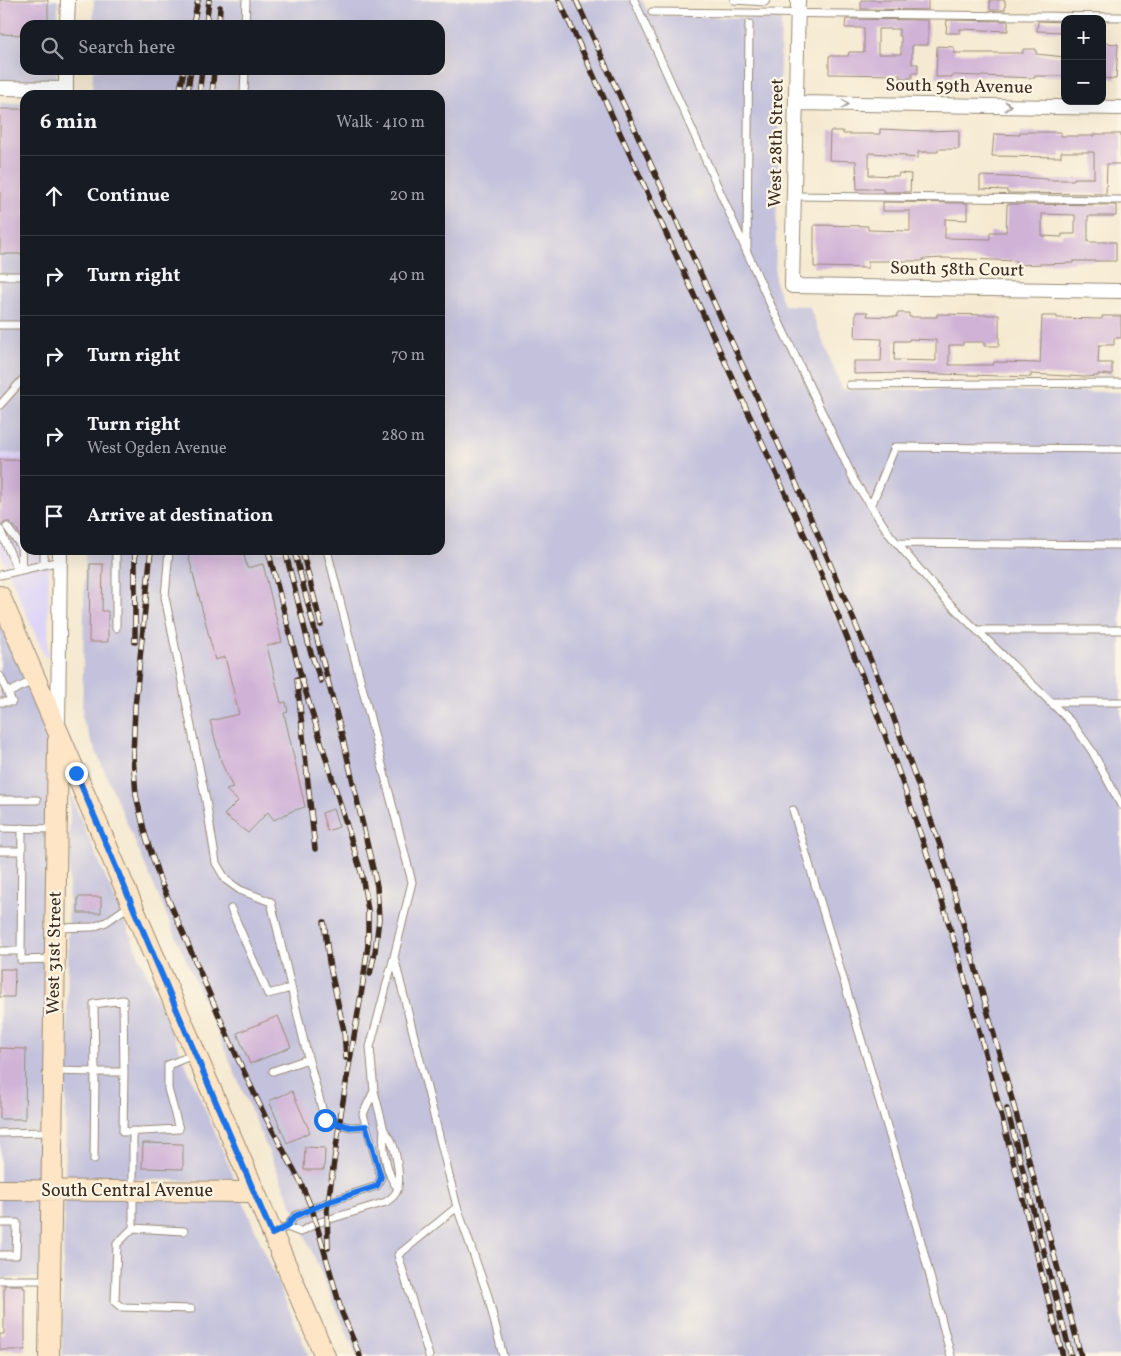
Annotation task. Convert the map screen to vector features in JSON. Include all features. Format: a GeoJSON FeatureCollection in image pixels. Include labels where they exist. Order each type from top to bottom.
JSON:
{"type":"FeatureCollection","features":[{"type":"Feature","properties":{"kind":"main road"},"geometry":{"type":"LineString","coordinates":[[0,596],[10,628],[36,679],[254,1192],[279,1230],[325,1356]]}},
{"type":"Feature","properties":{"kind":"main road","name":"West 31st Street"},"geometry":{"type":"LineString","coordinates":[[50,1356],[58,731]]}},
{"type":"Feature","properties":{"kind":"main road","name":"South Central Avenue"},"geometry":{"type":"LineString","coordinates":[[0,1190],[254,1192]]}},
{"type":"Feature","properties":{"kind":"street"},"geometry":{"type":"LineString","coordinates":[[67,20],[68,0]]}},
{"type":"Feature","properties":{"kind":"street","name":"West 28th Street"},"geometry":{"type":"LineString","coordinates":[[792,286],[798,7]]}},
{"type":"Feature","properties":{"kind":"street"},"geometry":{"type":"LineString","coordinates":[[66,75],[66,90]]}},
{"type":"Feature","properties":{"kind":"street"},"geometry":{"type":"LineString","coordinates":[[0,88],[33,90]]}},
{"type":"Feature","properties":{"kind":"street","name":"South 59th Avenue"},"geometry":{"type":"LineString","coordinates":[[796,103],[1121,108]]}},
{"type":"Feature","properties":{"kind":"street","name":"South 58th Court"},"geometry":{"type":"LineString","coordinates":[[792,286],[1121,291]]}},
{"type":"Feature","properties":{"kind":"street","name":"West 31st Street"},"geometry":{"type":"LineString","coordinates":[[58,731],[60,555]]}},
{"type":"Feature","properties":{"kind":"lane"},"geometry":{"type":"LineString","coordinates":[[245,20],[246,0]]}},
{"type":"Feature","properties":{"kind":"lane"},"geometry":{"type":"LineString","coordinates":[[634,0],[747,251],[855,482],[898,543],[945,599],[1072,723],[1092,751],[1121,805]]}},
{"type":"Feature","properties":{"kind":"lane"},"geometry":{"type":"LineString","coordinates":[[734,0],[766,2],[766,0]]}},
{"type":"Feature","properties":{"kind":"lane"},"geometry":{"type":"LineString","coordinates":[[652,12],[798,7],[1121,17]]}},
{"type":"Feature","properties":{"kind":"lane"},"geometry":{"type":"LineString","coordinates":[[747,251],[749,24]]}},
{"type":"Feature","properties":{"kind":"lane"},"geometry":{"type":"LineString","coordinates":[[244,90],[245,75]]}},
{"type":"Feature","properties":{"kind":"lane"},"geometry":{"type":"LineString","coordinates":[[795,196],[1121,200]]}},
{"type":"Feature","properties":{"kind":"lane"},"geometry":{"type":"LineString","coordinates":[[0,276],[20,276]]}},
{"type":"Feature","properties":{"kind":"lane"},"geometry":{"type":"LineString","coordinates":[[0,325],[20,325]]}},
{"type":"Feature","properties":{"kind":"lane"},"geometry":{"type":"LineString","coordinates":[[0,405],[20,382]]}},
{"type":"Feature","properties":{"kind":"lane"},"geometry":{"type":"LineString","coordinates":[[850,385],[1121,383]]}},
{"type":"Feature","properties":{"kind":"lane"},"geometry":{"type":"LineString","coordinates":[[871,506],[895,447],[1121,449]]}},
{"type":"Feature","properties":{"kind":"lane"},"geometry":{"type":"LineString","coordinates":[[4,528],[20,541]]}},
{"type":"Feature","properties":{"kind":"lane"},"geometry":{"type":"LineString","coordinates":[[4,528],[20,570]]}},
{"type":"Feature","properties":{"kind":"lane"},"geometry":{"type":"LineString","coordinates":[[898,543],[1121,545]]}},
{"type":"Feature","properties":{"kind":"lane"},"geometry":{"type":"LineString","coordinates":[[20,570],[22,555]]}},
{"type":"Feature","properties":{"kind":"lane"},"geometry":{"type":"LineString","coordinates":[[44,555],[44,564]]}},
{"type":"Feature","properties":{"kind":"lane"},"geometry":{"type":"LineString","coordinates":[[0,575],[44,564],[60,555]]}},
{"type":"Feature","properties":{"kind":"lane"},"geometry":{"type":"LineString","coordinates":[[116,555],[116,628]]}},
{"type":"Feature","properties":{"kind":"lane"},"geometry":{"type":"LineString","coordinates":[[169,555],[166,597],[206,801],[216,863],[226,880],[240,890],[271,902],[308,1059],[325,1120],[350,1127],[366,1126]]}},
{"type":"Feature","properties":{"kind":"lane"},"geometry":{"type":"LineString","coordinates":[[279,1230],[300,1232],[317,1223],[386,1202],[394,1196],[400,1181],[391,1140],[384,1130],[374,1091],[370,1047],[412,882],[328,555]]}},
{"type":"Feature","properties":{"kind":"lane"},"geometry":{"type":"LineString","coordinates":[[977,630],[1121,630]]}},
{"type":"Feature","properties":{"kind":"lane"},"geometry":{"type":"LineString","coordinates":[[0,676],[12,702],[0,702]]}},
{"type":"Feature","properties":{"kind":"lane"},"geometry":{"type":"LineString","coordinates":[[8,692],[36,679]]}},
{"type":"Feature","properties":{"kind":"lane"},"geometry":{"type":"LineString","coordinates":[[1050,702],[1121,702]]}},
{"type":"Feature","properties":{"kind":"lane"},"geometry":{"type":"LineString","coordinates":[[1113,790],[1121,790]]}},
{"type":"Feature","properties":{"kind":"lane"},"geometry":{"type":"LineString","coordinates":[[0,800],[37,800]]}},
{"type":"Feature","properties":{"kind":"lane"},"geometry":{"type":"LineString","coordinates":[[793,810],[917,1227],[951,1356]]}},
{"type":"Feature","properties":{"kind":"lane"},"geometry":{"type":"LineString","coordinates":[[0,828],[57,829]]}},
{"type":"Feature","properties":{"kind":"lane"},"geometry":{"type":"LineString","coordinates":[[22,828],[21,960],[55,959]]}},
{"type":"Feature","properties":{"kind":"lane"},"geometry":{"type":"LineString","coordinates":[[0,851],[22,852]]}},
{"type":"Feature","properties":{"kind":"lane"},"geometry":{"type":"LineString","coordinates":[[56,928],[93,927],[106,922],[132,904]]}},
{"type":"Feature","properties":{"kind":"lane"},"geometry":{"type":"LineString","coordinates":[[231,910],[268,994],[291,988]]}},
{"type":"Feature","properties":{"kind":"lane"},"geometry":{"type":"LineString","coordinates":[[0,951],[21,951]]}},
{"type":"Feature","properties":{"kind":"lane"},"geometry":{"type":"LineString","coordinates":[[394,956],[457,1207],[488,1296],[503,1356]]}},
{"type":"Feature","properties":{"kind":"lane"},"geometry":{"type":"LineString","coordinates":[[94,1159],[94,1004],[123,1000],[123,1132],[179,1129],[168,1089],[168,1065],[196,1054]]}},
{"type":"Feature","properties":{"kind":"lane"},"geometry":{"type":"LineString","coordinates":[[273,1071],[308,1059]]}},
{"type":"Feature","properties":{"kind":"lane"},"geometry":{"type":"LineString","coordinates":[[54,1071],[124,1072]]}},
{"type":"Feature","properties":{"kind":"lane"},"geometry":{"type":"LineString","coordinates":[[279,1230],[295,1216],[328,1202],[377,1186],[381,1177],[363,1114],[374,1091]]}},
{"type":"Feature","properties":{"kind":"lane"},"geometry":{"type":"LineString","coordinates":[[133,1131],[133,1228],[117,1244],[115,1302],[120,1307],[191,1309]]}},
{"type":"Feature","properties":{"kind":"lane"},"geometry":{"type":"LineString","coordinates":[[0,1132],[53,1132]]}},
{"type":"Feature","properties":{"kind":"lane"},"geometry":{"type":"LineString","coordinates":[[429,1356],[398,1255],[457,1207]]}},
{"type":"Feature","properties":{"kind":"lane"},"geometry":{"type":"LineString","coordinates":[[0,1223],[16,1223],[16,1255],[0,1255]]}},
{"type":"Feature","properties":{"kind":"lane"},"geometry":{"type":"LineString","coordinates":[[133,1228],[184,1231]]}},
{"type":"Feature","properties":{"kind":"lane"},"geometry":{"type":"LineString","coordinates":[[0,1280],[51,1280]]}},
{"type":"Feature","properties":{"kind":"shaded area"},"geometry":{"type":"Polygon","coordinates":[[[0,0],[58,0],[58,20],[20,20],[20,75],[57,75],[57,81],[0,80],[0,0]]]}},
{"type":"Feature","properties":{"kind":"shaded area"},"geometry":{"type":"Polygon","coordinates":[[[94,0],[642,0],[650,15],[781,19],[775,282],[784,305],[809,306],[842,389],[1121,392],[1121,1356],[357,1356],[82,719],[85,555],[445,555],[445,90],[92,90],[93,75],[445,75],[445,20],[93,20],[94,0]]]}},
{"type":"Feature","properties":{"kind":"shaded area"},"geometry":{"type":"Polygon","coordinates":[[[0,103],[20,103],[20,454],[0,453],[0,103]]]}},
{"type":"Feature","properties":{"kind":"shaded area"},"geometry":{"type":"Polygon","coordinates":[[[0,453],[20,454],[20,555],[49,555],[48,656],[45,657],[0,552],[0,453]]]}},
{"type":"Feature","properties":{"kind":"shaded area"},"geometry":{"type":"Polygon","coordinates":[[[0,601],[56,732],[49,1278],[0,1278],[0,601]]]}},
{"type":"Feature","properties":{"kind":"shaded area"},"geometry":{"type":"Polygon","coordinates":[[[70,794],[236,1182],[65,1177],[70,794]]]}},
{"type":"Feature","properties":{"kind":"shaded area"},"geometry":{"type":"Polygon","coordinates":[[[64,1199],[242,1199],[309,1356],[62,1356],[64,1199]]]}},
{"type":"Feature","properties":{"kind":"building"},"geometry":{"type":"Polygon","coordinates":[[[0,0],[48,0],[48,20],[20,20],[20,35],[0,34],[0,0]]]}},
{"type":"Feature","properties":{"kind":"building"},"geometry":{"type":"Polygon","coordinates":[[[861,0],[928,0],[928,10],[861,9],[861,0]]]}},
{"type":"Feature","properties":{"kind":"building"},"geometry":{"type":"Polygon","coordinates":[[[990,0],[1005,0],[1005,10],[990,10],[990,0]]]}},
{"type":"Feature","properties":{"kind":"building"},"geometry":{"type":"Polygon","coordinates":[[[846,19],[928,20],[928,45],[912,45],[912,64],[918,64],[918,73],[912,73],[912,78],[900,78],[900,75],[829,74],[829,56],[848,56],[849,52],[864,52],[864,28],[845,28],[846,19]],[[878,29],[878,54],[901,54],[899,29],[878,29]]]}},
{"type":"Feature","properties":{"kind":"building"},"geometry":{"type":"Polygon","coordinates":[[[947,20],[1008,21],[1008,31],[960,29],[960,33],[946,33],[947,20]]]}},
{"type":"Feature","properties":{"kind":"building"},"geometry":{"type":"Polygon","coordinates":[[[1038,21],[1061,22],[1061,32],[1037,31],[1038,21]]]}},
{"type":"Feature","properties":{"kind":"building"},"geometry":{"type":"Polygon","coordinates":[[[1106,43],[1118,44],[1116,79],[1106,78],[1106,43]]]}},
{"type":"Feature","properties":{"kind":"building"},"geometry":{"type":"Polygon","coordinates":[[[937,46],[954,47],[954,53],[1023,53],[1023,49],[1036,49],[1036,54],[1061,57],[1061,76],[1035,76],[1035,78],[953,75],[953,77],[936,77],[937,46]]]}},
{"type":"Feature","properties":{"kind":"building"},"geometry":{"type":"Polygon","coordinates":[[[0,109],[20,109],[20,254],[0,254],[0,109]]]}},
{"type":"Feature","properties":{"kind":"building"},"geometry":{"type":"Polygon","coordinates":[[[880,129],[959,130],[959,149],[938,149],[938,152],[918,152],[918,158],[905,157],[905,155],[869,153],[869,175],[898,176],[899,173],[911,174],[910,192],[883,192],[883,189],[857,189],[856,161],[829,160],[830,131],[843,131],[843,134],[880,134],[880,129]]]}},
{"type":"Feature","properties":{"kind":"building"},"geometry":{"type":"Polygon","coordinates":[[[1020,132],[1061,132],[1061,136],[1121,134],[1121,164],[1107,164],[1106,194],[1007,193],[1007,190],[980,189],[980,176],[1047,180],[1094,178],[1094,152],[1061,152],[1061,157],[992,156],[994,134],[1020,135],[1020,132]]]}},
{"type":"Feature","properties":{"kind":"building"},"geometry":{"type":"Polygon","coordinates":[[[883,202],[967,203],[967,220],[945,219],[945,238],[990,239],[990,232],[1006,232],[1007,204],[1116,205],[1116,216],[1088,216],[1088,242],[1116,242],[1116,261],[1073,261],[1073,263],[1016,265],[1016,261],[945,258],[923,259],[923,261],[868,261],[868,268],[814,267],[814,225],[868,226],[868,230],[910,231],[910,211],[883,211],[883,202]],[[1042,214],[1042,236],[1062,237],[1062,234],[1075,234],[1075,215],[1042,214]]]}},
{"type":"Feature","properties":{"kind":"building"},"geometry":{"type":"Polygon","coordinates":[[[856,312],[868,312],[867,316],[897,317],[897,313],[909,313],[909,317],[937,317],[937,314],[999,315],[999,346],[984,346],[984,342],[963,342],[963,345],[949,345],[949,365],[993,365],[994,362],[1040,363],[1042,316],[1102,319],[1102,316],[1121,316],[1121,338],[1114,338],[1114,345],[1099,345],[1098,363],[1112,363],[1112,375],[1098,374],[1098,376],[1085,377],[1031,374],[1031,377],[908,373],[854,374],[854,361],[881,361],[882,339],[855,338],[856,312]],[[909,339],[909,341],[895,341],[894,360],[936,361],[936,340],[909,339]]]}},
{"type":"Feature","properties":{"kind":"building"},"geometry":{"type":"Polygon","coordinates":[[[0,460],[20,460],[20,535],[10,522],[0,525],[0,460]]]}},
{"type":"Feature","properties":{"kind":"building"},"geometry":{"type":"Polygon","coordinates":[[[188,555],[244,555],[247,568],[263,564],[282,642],[267,646],[281,703],[286,702],[288,712],[284,713],[305,807],[274,820],[268,812],[248,833],[224,815],[238,801],[226,790],[233,788],[222,764],[210,721],[239,714],[225,657],[215,660],[188,555]]]}},
{"type":"Feature","properties":{"kind":"building"},"geometry":{"type":"Polygon","coordinates":[[[90,564],[103,564],[102,611],[108,611],[108,642],[89,642],[90,564]]]}},
{"type":"Feature","properties":{"kind":"building"},"geometry":{"type":"Polygon","coordinates":[[[333,809],[339,827],[327,831],[322,813],[333,809]]]}},
{"type":"Feature","properties":{"kind":"building"},"geometry":{"type":"Polygon","coordinates":[[[78,897],[101,897],[101,913],[78,913],[78,897]]]}},
{"type":"Feature","properties":{"kind":"building"},"geometry":{"type":"Polygon","coordinates":[[[0,969],[15,969],[14,997],[0,997],[0,969]]]}},
{"type":"Feature","properties":{"kind":"building"},"geometry":{"type":"Polygon","coordinates":[[[278,1016],[291,1047],[250,1064],[237,1033],[278,1016]]]}},
{"type":"Feature","properties":{"kind":"building"},"geometry":{"type":"Polygon","coordinates":[[[0,1048],[26,1049],[25,1119],[0,1119],[0,1048]]]}},
{"type":"Feature","properties":{"kind":"building"},"geometry":{"type":"Polygon","coordinates":[[[292,1091],[310,1132],[287,1143],[269,1101],[292,1091]]]}},
{"type":"Feature","properties":{"kind":"building"},"geometry":{"type":"Polygon","coordinates":[[[143,1143],[183,1144],[183,1169],[142,1168],[143,1143]]]}},
{"type":"Feature","properties":{"kind":"building"},"geometry":{"type":"Polygon","coordinates":[[[305,1147],[325,1148],[324,1170],[304,1170],[305,1147]]]}},
{"type":"Feature","properties":{"kind":"building"},"geometry":{"type":"Polygon","coordinates":[[[4,1285],[23,1285],[23,1288],[25,1288],[25,1350],[0,1350],[0,1334],[4,1334],[4,1285]]]}},
{"type":"Feature","properties":{"kind":"railway"},"geometry":{"type":"LineString","coordinates":[[194,20],[198,0]]}},
{"type":"Feature","properties":{"kind":"railway"},"geometry":{"type":"LineString","coordinates":[[207,20],[209,0]]}},
{"type":"Feature","properties":{"kind":"railway"},"geometry":{"type":"LineString","coordinates":[[559,0],[808,543],[851,647],[891,752],[928,858],[975,1014],[1063,1356]]}},
{"type":"Feature","properties":{"kind":"railway"},"geometry":{"type":"LineString","coordinates":[[576,0],[793,476],[885,694],[941,848],[1028,1157],[1081,1356]]}},
{"type":"Feature","properties":{"kind":"railway"},"geometry":{"type":"LineString","coordinates":[[219,20],[220,7]]}},
{"type":"Feature","properties":{"kind":"railway"},"geometry":{"type":"LineString","coordinates":[[180,90],[183,75]]}},
{"type":"Feature","properties":{"kind":"railway"},"geometry":{"type":"LineString","coordinates":[[188,90],[190,75]]}},
{"type":"Feature","properties":{"kind":"railway"},"geometry":{"type":"LineString","coordinates":[[200,90],[201,75]]}},
{"type":"Feature","properties":{"kind":"railway"},"geometry":{"type":"LineString","coordinates":[[212,90],[214,75]]}},
{"type":"Feature","properties":{"kind":"railway"},"geometry":{"type":"LineString","coordinates":[[135,555],[135,642]]}},
{"type":"Feature","properties":{"kind":"railway"},"geometry":{"type":"LineString","coordinates":[[150,555],[135,707],[133,756],[136,795],[145,834],[160,880],[237,1057],[265,1116],[301,1183],[313,1212],[342,1313],[360,1356]]}},
{"type":"Feature","properties":{"kind":"railway"},"geometry":{"type":"LineString","coordinates":[[269,555],[302,680],[362,875],[368,910],[368,945],[362,989],[327,1210],[328,1248]]}},
{"type":"Feature","properties":{"kind":"railway"},"geometry":{"type":"LineString","coordinates":[[286,555],[310,650],[321,681]]}},
{"type":"Feature","properties":{"kind":"railway"},"geometry":{"type":"LineString","coordinates":[[295,555],[343,739],[377,886],[379,919],[370,974]]}},
{"type":"Feature","properties":{"kind":"railway"},"geometry":{"type":"LineString","coordinates":[[303,555],[321,625]]}},
{"type":"Feature","properties":{"kind":"railway"},"geometry":{"type":"LineString","coordinates":[[297,679],[315,849]]}},
{"type":"Feature","properties":{"kind":"railway"},"geometry":{"type":"LineString","coordinates":[[324,922],[329,962],[344,1031],[346,1058]]}},
{"type":"Feature","properties":{"kind":"railway"},"geometry":{"type":"LineString","coordinates":[[1007,1109],[1071,1356]]}},
{"type":"Feature","properties":{"kind":"route"},"geometry":{"type":"LineString","coordinates":[[76,773],[272,1234],[286,1227],[295,1216],[328,1202],[377,1186],[381,1177],[366,1126],[350,1127],[325,1120]]}}]}
